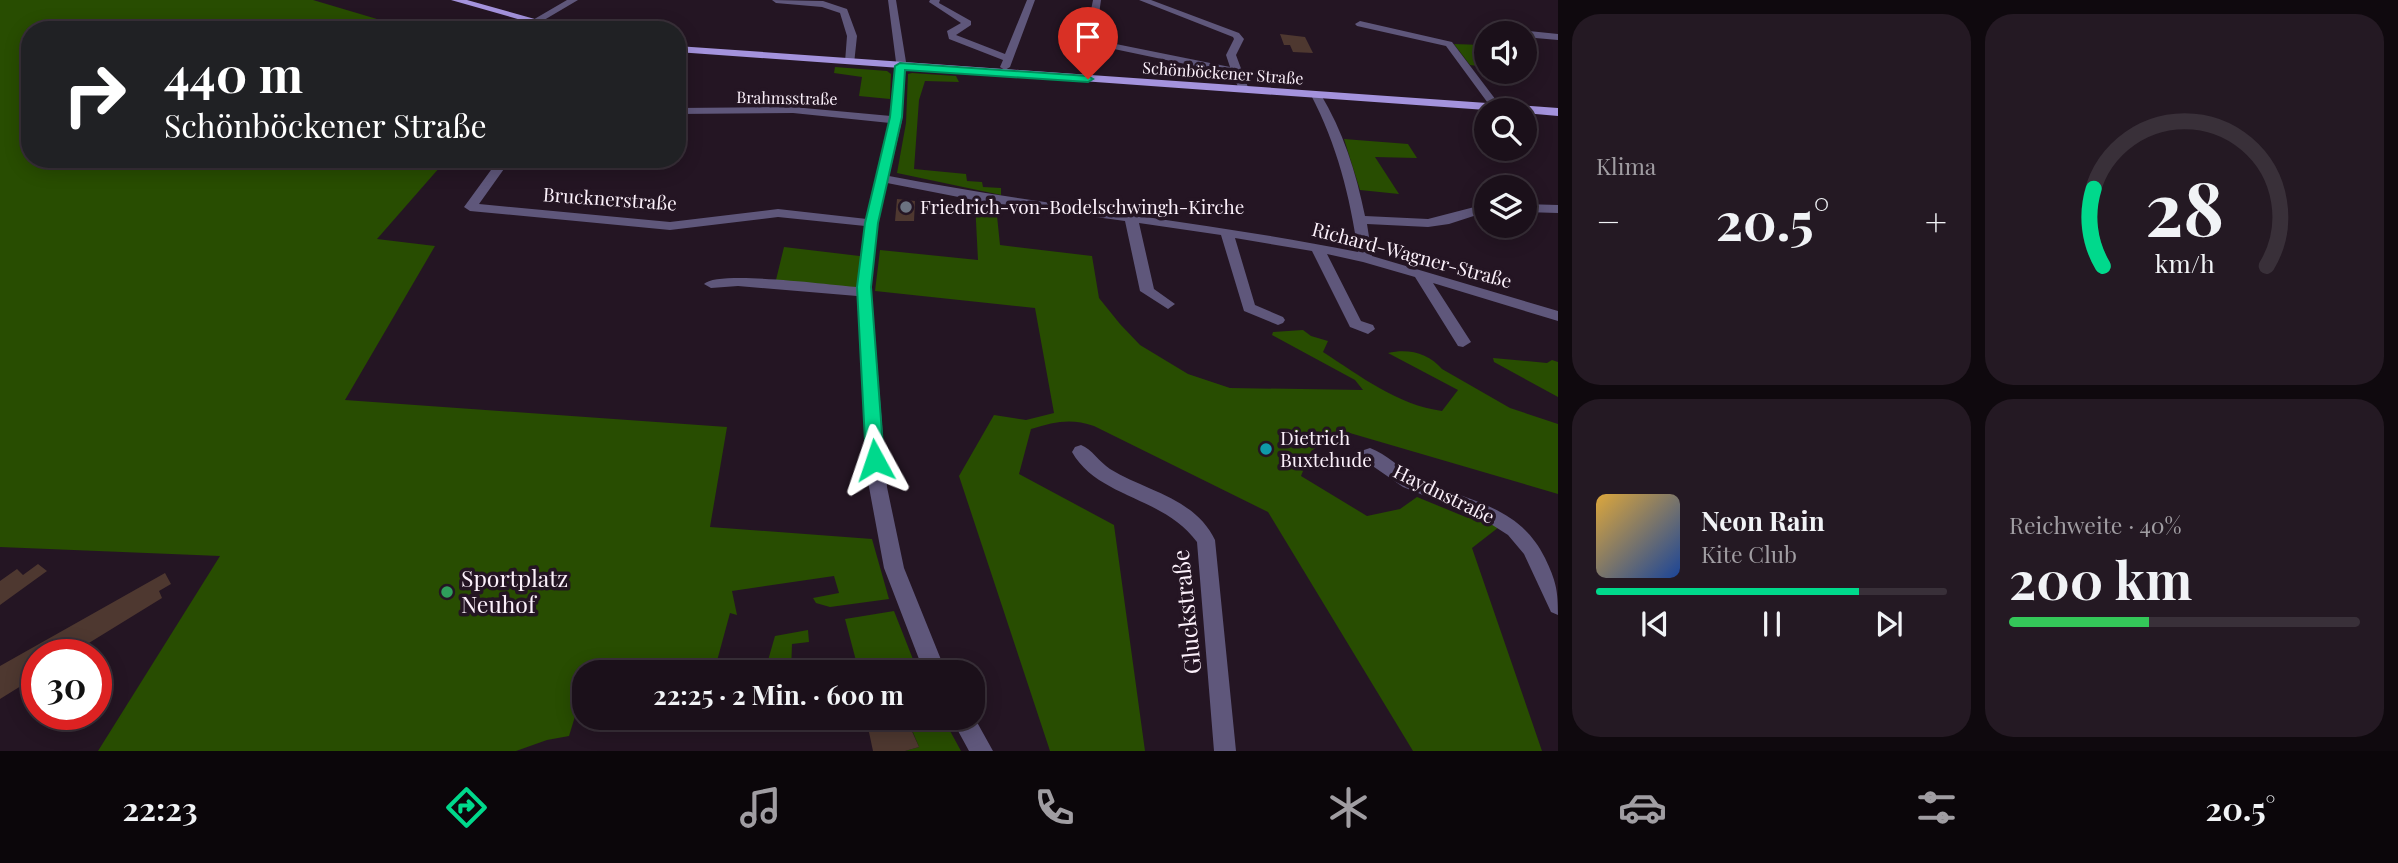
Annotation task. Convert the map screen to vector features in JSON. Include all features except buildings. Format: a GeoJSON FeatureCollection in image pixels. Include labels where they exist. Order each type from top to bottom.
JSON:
{"type":"FeatureCollection","features":[{"type":"Feature","properties":{"kind":"main road"},"geometry":{"type":"LineString","coordinates":[[456,0],[536,21]]}},
{"type":"Feature","properties":{"kind":"main road","name":"Schönböckener Straße"},"geometry":{"type":"LineString","coordinates":[[686,50],[1474,106]]}},
{"type":"Feature","properties":{"kind":"main road","name":"Schönböckener Straße"},"geometry":{"type":"LineString","coordinates":[[1537,111],[1558,112]]}},
{"type":"Feature","properties":{"kind":"street"},"geometry":{"type":"LineString","coordinates":[[536,21],[574,0]]}},
{"type":"Feature","properties":{"kind":"street"},"geometry":{"type":"LineString","coordinates":[[776,0],[837,8],[848,16],[852,36],[849,62]]}},
{"type":"Feature","properties":{"kind":"street"},"geometry":{"type":"LineString","coordinates":[[892,0],[900,66],[895,120],[890,154],[872,223],[864,292],[878,491],[894,568],[930,660]]}},
{"type":"Feature","properties":{"kind":"street"},"geometry":{"type":"LineString","coordinates":[[936,0],[933,2],[936,5],[968,23],[950,33],[952,37],[1008,59]]}},
{"type":"Feature","properties":{"kind":"street"},"geometry":{"type":"LineString","coordinates":[[1004,73],[1031,0]]}},
{"type":"Feature","properties":{"kind":"street"},"geometry":{"type":"LineString","coordinates":[[1097,0],[1091,35],[1098,43],[1235,71]]}},
{"type":"Feature","properties":{"kind":"street"},"geometry":{"type":"LineString","coordinates":[[1143,0],[1236,34],[1239,39],[1231,55],[1244,90]]}},
{"type":"Feature","properties":{"kind":"street"},"geometry":{"type":"LineString","coordinates":[[1360,24],[1449,44],[1490,98]]}},
{"type":"Feature","properties":{"kind":"street"},"geometry":{"type":"LineString","coordinates":[[1537,35],[1558,37]]}},
{"type":"Feature","properties":{"kind":"street"},"geometry":{"type":"LineString","coordinates":[[1315,95],[1331,121],[1338,141],[1360,219],[1366,258]]}},
{"type":"Feature","properties":{"kind":"street","name":"Brahmsstraße"},"geometry":{"type":"LineString","coordinates":[[686,111],[802,111],[895,120]]}},
{"type":"Feature","properties":{"kind":"street","name":"Brucknerstraße"},"geometry":{"type":"LineString","coordinates":[[498,168],[470,207],[670,226],[778,213],[872,223]]}},
{"type":"Feature","properties":{"kind":"street","name":"Richard-Wagner-Straße"},"geometry":{"type":"LineString","coordinates":[[882,178],[984,198],[1226,231],[1366,258],[1558,316]]}},
{"type":"Feature","properties":{"kind":"street"},"geometry":{"type":"LineString","coordinates":[[1537,208],[1558,209]]}},
{"type":"Feature","properties":{"kind":"street"},"geometry":{"type":"LineString","coordinates":[[1360,219],[1409,223],[1440,222],[1474,210]]}},
{"type":"Feature","properties":{"kind":"street"},"geometry":{"type":"LineString","coordinates":[[1131,218],[1147,291],[1168,304]]}},
{"type":"Feature","properties":{"kind":"street"},"geometry":{"type":"LineString","coordinates":[[1226,231],[1249,309],[1278,320]]}},
{"type":"Feature","properties":{"kind":"street"},"geometry":{"type":"LineString","coordinates":[[1317,248],[1355,324],[1368,330]]}},
{"type":"Feature","properties":{"kind":"street"},"geometry":{"type":"LineString","coordinates":[[1420,274],[1463,342]]}},
{"type":"Feature","properties":{"kind":"street"},"geometry":{"type":"LineString","coordinates":[[711,284],[738,282],[864,292]]}},
{"type":"Feature","properties":{"kind":"street","name":"Gluckstraße"},"geometry":{"type":"LineString","coordinates":[[1081,452],[1096,468],[1173,507],[1195,522],[1206,540],[1225,751]]}},
{"type":"Feature","properties":{"kind":"street","name":"Haydnstraße"},"geometry":{"type":"LineString","coordinates":[[1370,455],[1409,482],[1489,513],[1515,530],[1531,549],[1558,606]]}},
{"type":"Feature","properties":{"kind":"street"},"geometry":{"type":"LineString","coordinates":[[969,730],[982,751]]}},
{"type":"Feature","properties":{"kind":"green space"},"geometry":{"type":"Polygon","coordinates":[[[0,0],[313,0],[384,21],[21,21],[21,168],[439,168],[377,239],[435,246],[345,400],[727,427],[710,527],[872,539],[889,599],[830,607],[816,603],[813,598],[839,593],[834,576],[732,591],[737,615],[730,613],[717,660],[572,660],[572,726],[569,736],[547,740],[516,751],[98,751],[220,556],[0,547],[0,0]]]}},
{"type":"Feature","properties":{"kind":"green space"},"geometry":{"type":"Polygon","coordinates":[[[1454,44],[1474,45],[1474,66],[1470,65],[1454,44]]]}},
{"type":"Feature","properties":{"kind":"green space"},"geometry":{"type":"Polygon","coordinates":[[[835,67],[887,71],[891,74],[890,99],[859,96],[862,77],[834,73],[835,67]]]}},
{"type":"Feature","properties":{"kind":"green space"},"geometry":{"type":"Polygon","coordinates":[[[908,74],[956,76],[959,82],[925,81],[919,100],[914,169],[966,174],[967,181],[982,182],[983,187],[1001,188],[1001,195],[897,173],[906,123],[908,74]]]}},
{"type":"Feature","properties":{"kind":"green space"},"geometry":{"type":"Polygon","coordinates":[[[1344,139],[1408,144],[1417,158],[1375,157],[1399,194],[1360,190],[1344,139]]]}},
{"type":"Feature","properties":{"kind":"green space"},"geometry":{"type":"Polygon","coordinates":[[[975,202],[996,206],[1000,245],[1092,256],[1099,298],[1120,324],[1140,345],[1188,374],[1230,388],[1363,390],[1355,380],[1272,335],[1273,332],[1303,330],[1311,336],[1328,341],[1323,352],[1365,380],[1410,403],[1442,411],[1458,390],[1388,353],[1403,351],[1424,356],[1510,408],[1558,424],[1558,494],[1343,431],[1311,451],[1301,476],[1367,516],[1400,509],[1417,497],[1468,518],[1473,514],[1499,527],[1472,548],[1542,751],[1413,751],[1268,512],[1094,426],[1070,422],[1031,429],[1019,474],[1114,525],[1145,751],[1050,751],[959,476],[994,415],[1026,420],[1054,413],[1035,308],[875,291],[880,250],[978,260],[975,202]]]}},
{"type":"Feature","properties":{"kind":"green space"},"geometry":{"type":"Polygon","coordinates":[[[784,247],[868,257],[864,292],[775,284],[784,247]]]}},
{"type":"Feature","properties":{"kind":"green space"},"geometry":{"type":"Polygon","coordinates":[[[1493,358],[1558,362],[1558,397],[1494,362],[1493,358]]]}},
{"type":"Feature","properties":{"kind":"green space"},"geometry":{"type":"Polygon","coordinates":[[[894,611],[913,660],[856,660],[845,619],[894,611]]]}},
{"type":"Feature","properties":{"kind":"green space"},"geometry":{"type":"Polygon","coordinates":[[[808,630],[809,642],[792,644],[791,660],[768,660],[775,636],[808,630]]]}},
{"type":"Feature","properties":{"kind":"green space"},"geometry":{"type":"Polygon","coordinates":[[[912,730],[950,730],[961,751],[905,751],[919,747],[912,730]]]}},
{"type":"Feature","properties":{"kind":"place","name":"Friedrich-von-Bodelschwingh-Kirche"},"geometry":{"type":"Point","coordinates":[906,207]}},
{"type":"Feature","properties":{"kind":"place","name":"Dietrich Buxtehude"},"geometry":{"type":"Point","coordinates":[1266,449]}},
{"type":"Feature","properties":{"kind":"place","name":"Sportplatz Neuhof"},"geometry":{"type":"Point","coordinates":[447,592]}},
{"type":"Feature","properties":{"kind":"route"},"geometry":{"type":"LineString","coordinates":[[875,460],[864,287],[872,223],[880,184],[890,154],[900,66],[1088,79]]}}]}
